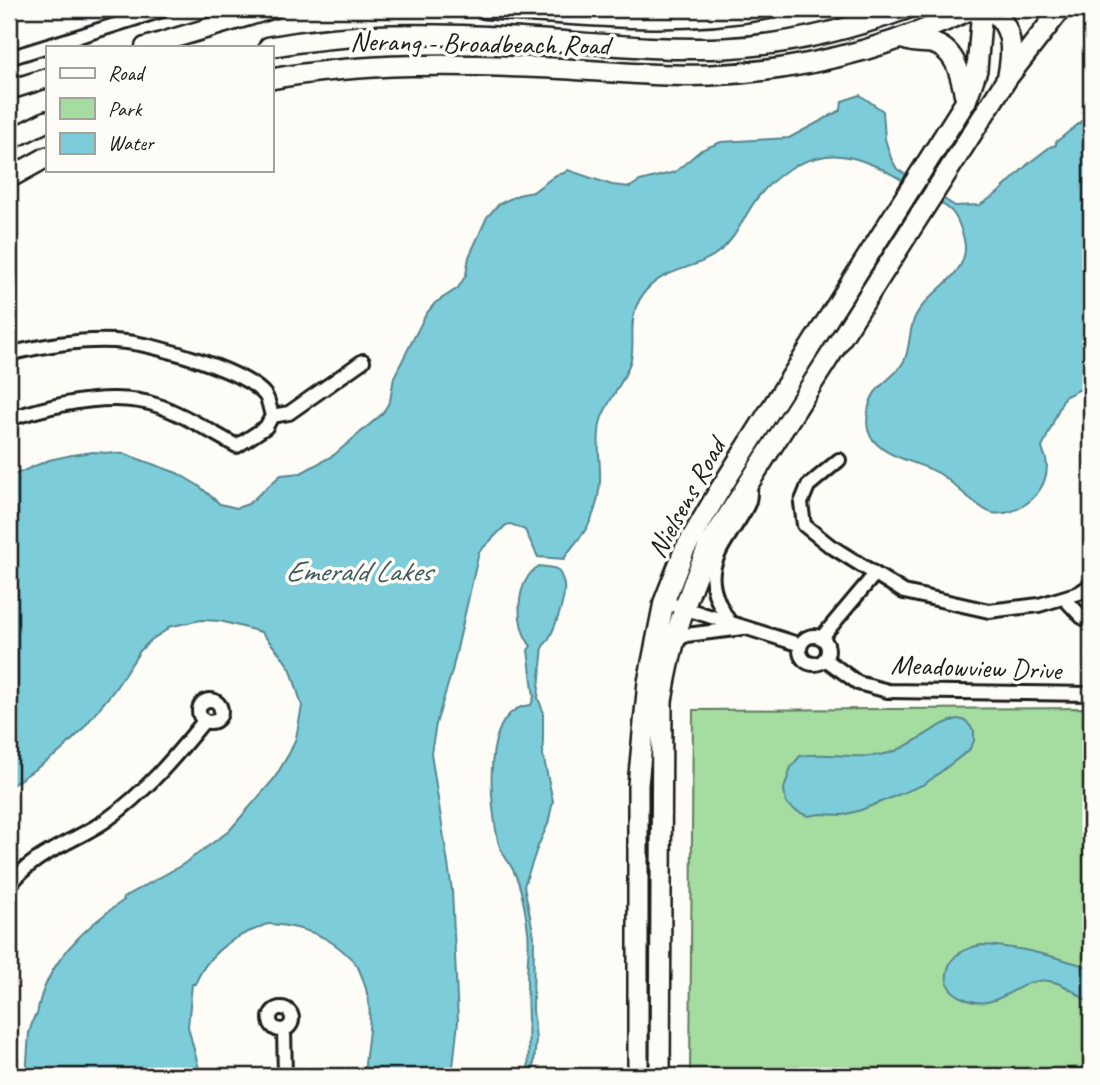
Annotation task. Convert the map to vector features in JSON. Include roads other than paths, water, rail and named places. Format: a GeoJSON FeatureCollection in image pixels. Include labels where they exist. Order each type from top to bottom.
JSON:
{"type":"FeatureCollection","features":[{"type":"Feature","properties":{"kind":"main road","name":"Nerang - Broadbeach Road"},"geometry":{"type":"LineString","coordinates":[[273,47],[349,36],[433,34],[654,47],[728,48],[812,36],[865,23],[906,9]]}},
{"type":"Feature","properties":{"kind":"main road","name":"Nerang - Broadbeach Road"},"geometry":{"type":"LineString","coordinates":[[273,79],[331,70],[400,66],[524,67],[710,75],[820,61],[904,39],[972,9]]}},
{"type":"Feature","properties":{"kind":"main road","name":"Nielsens Road"},"geometry":{"type":"LineString","coordinates":[[638,1076],[638,785],[648,682],[674,604],[684,551],[788,380],[966,101],[977,70],[982,9]]}},
{"type":"Feature","properties":{"kind":"main road"},"geometry":{"type":"LineString","coordinates":[[990,9],[1004,22],[1011,39],[1008,76]]}},
{"type":"Feature","properties":{"kind":"main road","name":"Nielsens Road"},"geometry":{"type":"LineString","coordinates":[[660,1076],[662,701],[672,644],[674,604],[1008,76],[1061,9]]}},
{"type":"Feature","properties":{"kind":"main road"},"geometry":{"type":"LineString","coordinates":[[904,39],[932,44],[948,53],[959,71],[966,101]]}},
{"type":"Feature","properties":{"kind":"main road"},"geometry":{"type":"LineString","coordinates":[[9,141],[46,122]]}},
{"type":"Feature","properties":{"kind":"main road"},"geometry":{"type":"LineString","coordinates":[[9,177],[46,158]]}},
{"type":"Feature","properties":{"kind":"street"},"geometry":{"type":"LineString","coordinates":[[47,46],[166,9]]}},
{"type":"Feature","properties":{"kind":"street"},"geometry":{"type":"LineString","coordinates":[[148,46],[272,9]]}},
{"type":"Feature","properties":{"kind":"street"},"geometry":{"type":"LineString","coordinates":[[485,9],[622,20],[690,19],[769,9]]}},
{"type":"Feature","properties":{"kind":"street"},"geometry":{"type":"LineString","coordinates":[[9,58],[46,46]]}},
{"type":"Feature","properties":{"kind":"street"},"geometry":{"type":"LineString","coordinates":[[9,90],[46,78]]}},
{"type":"Feature","properties":{"kind":"street"},"geometry":{"type":"LineString","coordinates":[[9,354],[48,344],[126,342],[190,356],[240,377],[266,396],[272,415],[265,427],[237,446],[158,406],[116,399],[46,407],[9,419]]}},
{"type":"Feature","properties":{"kind":"street"},"geometry":{"type":"LineString","coordinates":[[272,415],[289,413],[363,361]]}},
{"type":"Feature","properties":{"kind":"street"},"geometry":{"type":"LineString","coordinates":[[839,460],[808,486],[801,503],[804,526],[905,592],[989,611],[1039,605],[1079,593],[1091,584]]}},
{"type":"Feature","properties":{"kind":"street"},"geometry":{"type":"LineString","coordinates":[[729,621],[716,602],[710,578],[716,557],[751,500],[750,480]]}},
{"type":"Feature","properties":{"kind":"street"},"geometry":{"type":"LineString","coordinates":[[821,637],[875,574]]}},
{"type":"Feature","properties":{"kind":"street"},"geometry":{"type":"LineString","coordinates":[[1064,597],[1082,617],[1091,622]]}},
{"type":"Feature","properties":{"kind":"street"},"geometry":{"type":"LineString","coordinates":[[674,604],[801,645]]}},
{"type":"Feature","properties":{"kind":"street"},"geometry":{"type":"LineString","coordinates":[[672,644],[686,635],[747,628]]}},
{"type":"Feature","properties":{"kind":"street"},"geometry":{"type":"LineString","coordinates":[[809,636],[821,637],[829,649],[825,659],[816,664],[809,663],[802,656],[801,645],[809,636]]}},
{"type":"Feature","properties":{"kind":"street","name":"Meadowview Drive"},"geometry":{"type":"LineString","coordinates":[[825,659],[858,683],[888,691],[1091,694]]}},
{"type":"Feature","properties":{"kind":"street"},"geometry":{"type":"LineString","coordinates":[[9,887],[16,875],[32,861],[69,843],[131,802],[156,779],[204,721]]}},
{"type":"Feature","properties":{"kind":"street"},"geometry":{"type":"LineString","coordinates":[[284,1030],[285,1076]]}},
{"type":"Feature","properties":{"kind":"water","name":"Emerald Lakes"},"geometry":{"type":"Polygon","coordinates":[[[860,95],[883,111],[885,139],[897,169],[955,206],[980,205],[998,193],[1029,163],[1056,145],[1056,142],[1091,114],[1091,384],[1064,397],[1042,448],[1047,470],[1039,491],[1023,506],[1013,511],[986,511],[940,474],[883,449],[870,435],[867,426],[873,395],[904,361],[916,315],[960,267],[964,257],[964,238],[953,213],[893,175],[853,158],[826,156],[805,161],[788,170],[758,197],[732,238],[721,250],[710,258],[663,277],[643,293],[634,313],[629,367],[605,410],[600,425],[600,481],[595,510],[589,524],[564,559],[538,557],[525,530],[511,524],[506,525],[479,552],[431,753],[452,890],[458,1021],[452,1076],[364,1076],[370,1021],[368,996],[357,965],[338,947],[317,934],[294,927],[269,924],[227,943],[212,957],[195,984],[192,984],[188,1027],[201,1076],[26,1076],[29,1033],[34,1017],[37,1015],[48,979],[68,948],[95,922],[124,900],[123,898],[182,865],[229,831],[274,779],[290,752],[296,738],[302,706],[291,670],[261,632],[220,621],[201,620],[168,627],[140,651],[115,689],[81,731],[60,752],[9,787],[9,477],[49,460],[72,455],[93,452],[125,454],[177,473],[199,486],[220,504],[237,508],[248,504],[281,475],[301,473],[334,455],[382,414],[390,401],[394,377],[426,314],[435,303],[458,288],[466,275],[469,257],[487,217],[499,204],[518,195],[533,192],[556,175],[568,170],[612,185],[630,187],[640,181],[675,172],[701,150],[721,142],[789,138],[841,110],[842,101],[860,95]]]}},
{"type":"Feature","properties":{"kind":"water"},"geometry":{"type":"Polygon","coordinates":[[[539,566],[558,570],[564,590],[556,621],[543,646],[538,698],[543,711],[543,755],[553,801],[548,824],[524,886],[534,936],[533,1010],[536,1039],[533,1076],[528,1076],[528,931],[517,880],[498,841],[493,805],[492,761],[503,723],[514,711],[531,705],[534,697],[528,650],[531,646],[522,627],[520,604],[525,582],[539,566]]]}},
{"type":"Feature","properties":{"kind":"water"},"geometry":{"type":"Polygon","coordinates":[[[958,719],[966,721],[974,731],[974,741],[969,750],[925,784],[843,815],[808,816],[786,803],[784,789],[791,767],[800,756],[867,756],[889,753],[941,725],[958,719]]]}},
{"type":"Feature","properties":{"kind":"water"},"geometry":{"type":"Polygon","coordinates":[[[981,945],[1023,950],[1091,968],[1091,1005],[1072,990],[1049,981],[1027,984],[986,1002],[974,1002],[959,996],[948,984],[949,965],[961,952],[981,945]]]}}]}
